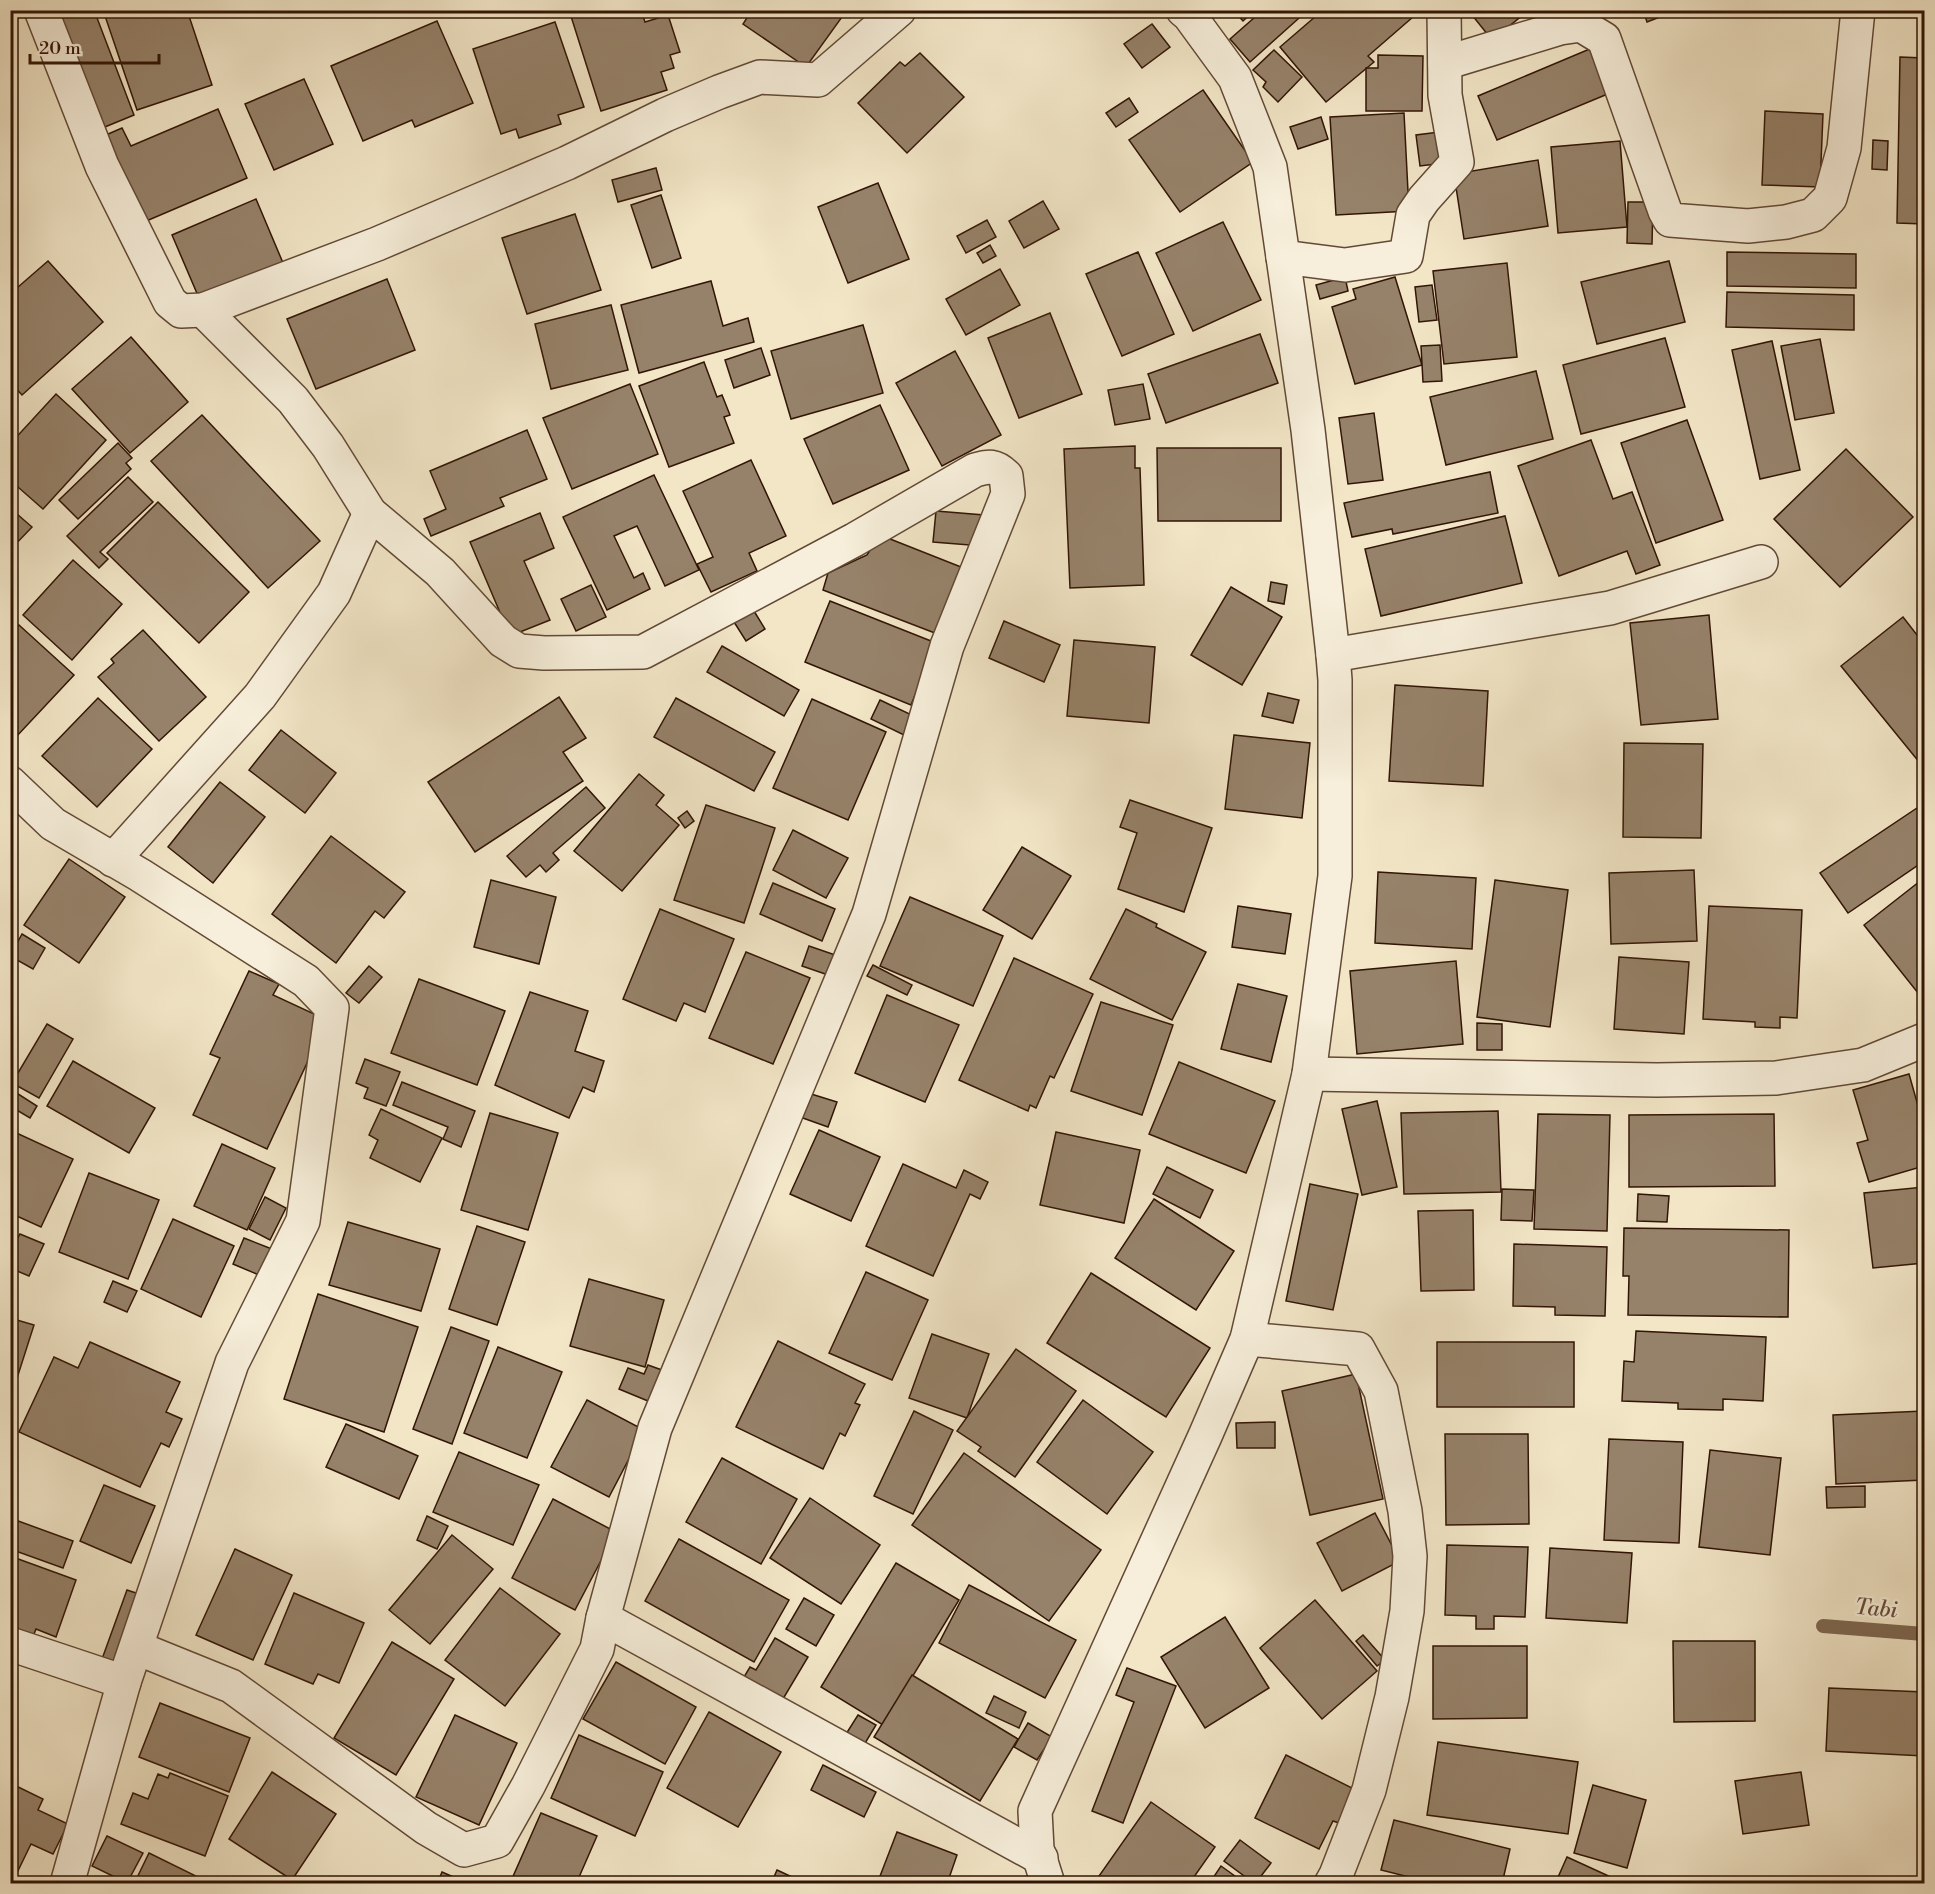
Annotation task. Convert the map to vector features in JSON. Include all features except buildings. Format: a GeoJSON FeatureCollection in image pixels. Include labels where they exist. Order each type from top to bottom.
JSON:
{"type":"FeatureCollection","features":[{"type":"Feature","properties":{"kind":"street"},"geometry":{"type":"LineString","coordinates":[[41,10],[102,166],[170,302],[181,311],[203,310],[377,244],[567,163],[665,115],[760,77],[818,80],[899,10]]}},
{"type":"Feature","properties":{"kind":"street"},"geometry":{"type":"LineString","coordinates":[[1045,1871],[1038,1849],[1035,1811],[1247,1339],[1309,1074],[1335,876],[1333,655],[1308,430],[1270,167],[1235,78],[1183,10]]}},
{"type":"Feature","properties":{"kind":"street"},"geometry":{"type":"LineString","coordinates":[[1283,257],[1345,265],[1406,256],[1413,215],[1457,162],[1445,95],[1444,10]]}},
{"type":"Feature","properties":{"kind":"street"},"geometry":{"type":"LineString","coordinates":[[1445,63],[1560,28],[1581,25],[1604,39],[1670,220],[1748,226],[1786,222],[1813,216],[1830,198],[1844,148],[1858,10]]}},
{"type":"Feature","properties":{"kind":"street"},"geometry":{"type":"LineString","coordinates":[[137,1648],[231,1686],[426,1828],[464,1850],[497,1840],[528,1786],[597,1648],[603,1618],[655,1428],[869,914],[947,646],[1008,494],[1006,476],[998,468],[989,466],[975,470],[854,540],[643,652],[519,651],[503,641],[440,572],[370,513],[328,446],[293,400],[203,310]]}},
{"type":"Feature","properties":{"kind":"street"},"geometry":{"type":"LineString","coordinates":[[113,860],[260,696],[334,593],[370,513]]}},
{"type":"Feature","properties":{"kind":"street"},"geometry":{"type":"LineString","coordinates":[[1333,655],[1610,608],[1761,562]]}},
{"type":"Feature","properties":{"kind":"street"},"geometry":{"type":"LineString","coordinates":[[10,783],[53,824],[306,981],[332,1008],[303,1221],[232,1364],[124,1682],[67,1884]]}},
{"type":"Feature","properties":{"kind":"street"},"geometry":{"type":"LineString","coordinates":[[1309,1074],[1657,1080],[1776,1078],[1863,1065],[1924,1040]]}},
{"type":"Feature","properties":{"kind":"street"},"geometry":{"type":"LineString","coordinates":[[1247,1339],[1358,1349],[1381,1391],[1406,1511],[1410,1556],[1407,1611],[1392,1697],[1369,1790],[1331,1884]]}},
{"type":"Feature","properties":{"kind":"street"},"geometry":{"type":"LineString","coordinates":[[603,1618],[1045,1871]]}},
{"type":"Feature","properties":{"kind":"street"},"geometry":{"type":"LineString","coordinates":[[10,1644],[124,1682]]}},
{"type":"Feature","properties":{"kind":"waterway","name":"Tabi"},"geometry":{"type":"LineString","coordinates":[[1823,1626],[1924,1634]]}}]}
